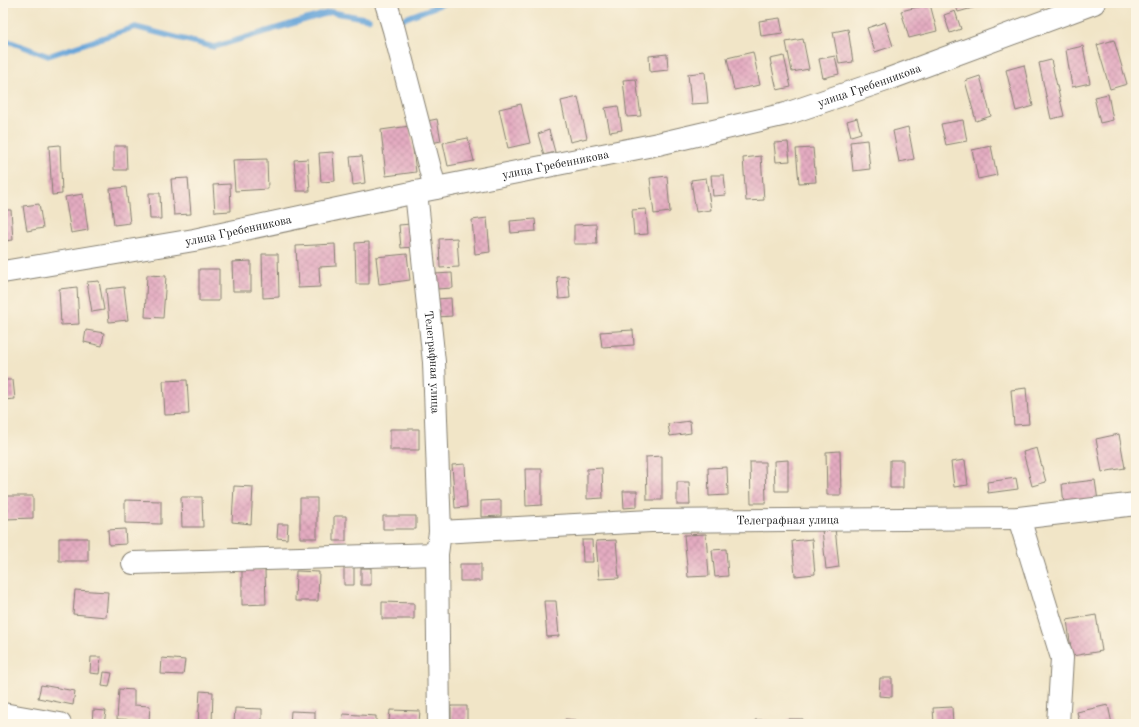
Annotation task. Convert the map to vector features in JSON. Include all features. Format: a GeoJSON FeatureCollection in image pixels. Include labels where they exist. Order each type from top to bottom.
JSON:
{"type":"FeatureCollection","features":[{"type":"Feature","properties":{"kind":"street","name":"Телеграфная улица"},"geometry":{"type":"LineString","coordinates":[[386,3],[394,30],[426,190],[440,532],[437,554],[439,724]]}},
{"type":"Feature","properties":{"kind":"street","name":"улица Гребенникова"},"geometry":{"type":"LineString","coordinates":[[3,272],[194,240],[426,190],[658,144],[786,114],[886,80],[1094,3]]}},
{"type":"Feature","properties":{"kind":"street","name":"Телеграфная улица"},"geometry":{"type":"LineString","coordinates":[[440,532],[651,521],[1019,518],[1136,504]]}},
{"type":"Feature","properties":{"kind":"street"},"geometry":{"type":"LineString","coordinates":[[1019,518],[1062,658],[1058,724]]}},
{"type":"Feature","properties":{"kind":"street"},"geometry":{"type":"LineString","coordinates":[[133,563],[437,554]]}},
{"type":"Feature","properties":{"kind":"street"},"geometry":{"type":"LineString","coordinates":[[3,714],[60,724]]}},
{"type":"Feature","properties":{"kind":"building"},"geometry":{"type":"Polygon","coordinates":[[[955,3],[974,3],[976,7],[958,12],[955,3]]]}},
{"type":"Feature","properties":{"kind":"building"},"geometry":{"type":"Polygon","coordinates":[[[930,4],[937,31],[909,38],[901,11],[930,4]]]}},
{"type":"Feature","properties":{"kind":"building"},"geometry":{"type":"Polygon","coordinates":[[[955,11],[961,29],[950,33],[944,15],[955,11]]]}},
{"type":"Feature","properties":{"kind":"building"},"geometry":{"type":"Polygon","coordinates":[[[780,18],[783,33],[761,36],[759,21],[780,18]]]}},
{"type":"Feature","properties":{"kind":"building"},"geometry":{"type":"Polygon","coordinates":[[[885,22],[893,46],[875,52],[867,28],[885,22]]]}},
{"type":"Feature","properties":{"kind":"building"},"geometry":{"type":"Polygon","coordinates":[[[848,29],[853,62],[839,64],[833,32],[848,29]]]}},
{"type":"Feature","properties":{"kind":"building"},"geometry":{"type":"Polygon","coordinates":[[[803,39],[809,69],[792,72],[786,42],[803,39]]]}},
{"type":"Feature","properties":{"kind":"building"},"geometry":{"type":"Polygon","coordinates":[[[1114,40],[1127,84],[1110,89],[1097,45],[1114,40]]]}},
{"type":"Feature","properties":{"kind":"building"},"geometry":{"type":"Polygon","coordinates":[[[1083,46],[1090,83],[1072,87],[1066,50],[1083,46]]]}},
{"type":"Feature","properties":{"kind":"building"},"geometry":{"type":"Polygon","coordinates":[[[753,52],[760,85],[734,90],[727,58],[753,52]]]}},
{"type":"Feature","properties":{"kind":"building"},"geometry":{"type":"Polygon","coordinates":[[[667,54],[668,70],[650,72],[649,56],[667,54]]]}},
{"type":"Feature","properties":{"kind":"building"},"geometry":{"type":"Polygon","coordinates":[[[784,56],[791,87],[777,90],[770,59],[784,56]]]}},
{"type":"Feature","properties":{"kind":"building"},"geometry":{"type":"Polygon","coordinates":[[[835,56],[839,74],[823,78],[819,59],[835,56]]]}},
{"type":"Feature","properties":{"kind":"building"},"geometry":{"type":"Polygon","coordinates":[[[1051,60],[1064,116],[1051,119],[1039,63],[1051,60]]]}},
{"type":"Feature","properties":{"kind":"building"},"geometry":{"type":"Polygon","coordinates":[[[1024,65],[1033,106],[1016,111],[1006,70],[1024,65]]]}},
{"type":"Feature","properties":{"kind":"building"},"geometry":{"type":"Polygon","coordinates":[[[705,72],[708,103],[691,104],[688,74],[705,72]]]}},
{"type":"Feature","properties":{"kind":"building"},"geometry":{"type":"Polygon","coordinates":[[[980,76],[991,116],[976,121],[965,81],[980,76]]]}},
{"type":"Feature","properties":{"kind":"building"},"geometry":{"type":"Polygon","coordinates":[[[636,79],[641,116],[627,117],[623,80],[636,79]]]}},
{"type":"Feature","properties":{"kind":"building"},"geometry":{"type":"Polygon","coordinates":[[[1108,94],[1113,120],[1100,123],[1094,97],[1108,94]]]}},
{"type":"Feature","properties":{"kind":"building"},"geometry":{"type":"Polygon","coordinates":[[[578,97],[587,138],[570,142],[561,101],[578,97]]]}},
{"type":"Feature","properties":{"kind":"building"},"geometry":{"type":"Polygon","coordinates":[[[521,104],[530,143],[508,148],[499,109],[521,104]]]}},
{"type":"Feature","properties":{"kind":"building"},"geometry":{"type":"Polygon","coordinates":[[[618,106],[622,130],[610,132],[605,108],[618,106]]]}},
{"type":"Feature","properties":{"kind":"building"},"geometry":{"type":"Polygon","coordinates":[[[857,118],[861,133],[851,136],[847,121],[857,118]]]}},
{"type":"Feature","properties":{"kind":"building"},"geometry":{"type":"Polygon","coordinates":[[[437,119],[441,141],[431,143],[427,121],[437,119]]]}},
{"type":"Feature","properties":{"kind":"building"},"geometry":{"type":"Polygon","coordinates":[[[963,120],[967,141],[946,145],[941,124],[963,120]]]}},
{"type":"Feature","properties":{"kind":"building"},"geometry":{"type":"Polygon","coordinates":[[[410,126],[416,172],[386,176],[381,130],[410,126]]]}},
{"type":"Feature","properties":{"kind":"building"},"geometry":{"type":"Polygon","coordinates":[[[908,127],[914,159],[899,162],[893,131],[908,127]]]}},
{"type":"Feature","properties":{"kind":"building"},"geometry":{"type":"Polygon","coordinates":[[[549,130],[555,152],[544,155],[538,134],[549,130]]]}},
{"type":"Feature","properties":{"kind":"building"},"geometry":{"type":"Polygon","coordinates":[[[468,138],[474,161],[448,166],[443,143],[468,138]]]}},
{"type":"Feature","properties":{"kind":"building"},"geometry":{"type":"Polygon","coordinates":[[[867,140],[870,169],[853,171],[850,142],[867,140]]]}},
{"type":"Feature","properties":{"kind":"building"},"geometry":{"type":"Polygon","coordinates":[[[788,142],[790,161],[776,162],[774,143],[788,142]]]}},
{"type":"Feature","properties":{"kind":"building"},"geometry":{"type":"Polygon","coordinates":[[[60,145],[62,194],[52,195],[49,146],[60,145]]]}},
{"type":"Feature","properties":{"kind":"building"},"geometry":{"type":"Polygon","coordinates":[[[114,146],[126,146],[127,170],[114,170],[114,146]]]}},
{"type":"Feature","properties":{"kind":"building"},"geometry":{"type":"Polygon","coordinates":[[[991,146],[997,175],[978,179],[972,150],[991,146]]]}},
{"type":"Feature","properties":{"kind":"building"},"geometry":{"type":"Polygon","coordinates":[[[813,148],[816,182],[799,183],[796,149],[813,148]]]}},
{"type":"Feature","properties":{"kind":"building"},"geometry":{"type":"Polygon","coordinates":[[[333,152],[335,181],[321,182],[319,153],[333,152]]]}},
{"type":"Feature","properties":{"kind":"building"},"geometry":{"type":"Polygon","coordinates":[[[362,156],[365,183],[353,185],[350,157],[362,156]]]}},
{"type":"Feature","properties":{"kind":"building"},"geometry":{"type":"Polygon","coordinates":[[[761,156],[764,200],[746,201],[743,158],[761,156]]]}},
{"type":"Feature","properties":{"kind":"building"},"geometry":{"type":"Polygon","coordinates":[[[267,159],[268,189],[235,191],[233,160],[267,159]]]}},
{"type":"Feature","properties":{"kind":"building"},"geometry":{"type":"Polygon","coordinates":[[[308,159],[310,191],[297,191],[294,160],[308,159]]]}},
{"type":"Feature","properties":{"kind":"building"},"geometry":{"type":"Polygon","coordinates":[[[711,175],[724,175],[726,195],[713,196],[711,175]]]}},
{"type":"Feature","properties":{"kind":"building"},"geometry":{"type":"Polygon","coordinates":[[[667,176],[670,212],[654,214],[650,178],[667,176]]]}},
{"type":"Feature","properties":{"kind":"building"},"geometry":{"type":"Polygon","coordinates":[[[188,178],[191,214],[174,215],[171,179],[188,178]]]}},
{"type":"Feature","properties":{"kind":"building"},"geometry":{"type":"Polygon","coordinates":[[[706,178],[711,210],[696,212],[691,180],[706,178]]]}},
{"type":"Feature","properties":{"kind":"building"},"geometry":{"type":"Polygon","coordinates":[[[230,184],[231,211],[215,212],[213,185],[230,184]]]}},
{"type":"Feature","properties":{"kind":"building"},"geometry":{"type":"Polygon","coordinates":[[[126,187],[130,223],[114,225],[110,189],[126,187]]]}},
{"type":"Feature","properties":{"kind":"building"},"geometry":{"type":"Polygon","coordinates":[[[149,193],[160,193],[161,219],[150,219],[149,193]]]}},
{"type":"Feature","properties":{"kind":"building"},"geometry":{"type":"Polygon","coordinates":[[[83,194],[88,230],[71,233],[65,197],[83,194]]]}},
{"type":"Feature","properties":{"kind":"building"},"geometry":{"type":"Polygon","coordinates":[[[39,204],[43,228],[27,231],[23,206],[39,204]]]}},
{"type":"Feature","properties":{"kind":"building"},"geometry":{"type":"Polygon","coordinates":[[[646,209],[648,234],[634,235],[632,210],[646,209]]]}},
{"type":"Feature","properties":{"kind":"building"},"geometry":{"type":"Polygon","coordinates":[[[3,210],[11,210],[13,240],[3,241],[3,210]]]}},
{"type":"Feature","properties":{"kind":"building"},"geometry":{"type":"Polygon","coordinates":[[[487,218],[490,252],[475,254],[472,220],[487,218]]]}},
{"type":"Feature","properties":{"kind":"building"},"geometry":{"type":"Polygon","coordinates":[[[535,219],[536,231],[511,233],[510,221],[535,219]]]}},
{"type":"Feature","properties":{"kind":"building"},"geometry":{"type":"Polygon","coordinates":[[[411,224],[413,247],[401,248],[399,225],[411,224]]]}},
{"type":"Feature","properties":{"kind":"building"},"geometry":{"type":"Polygon","coordinates":[[[596,224],[597,244],[574,244],[574,225],[596,224]]]}},
{"type":"Feature","properties":{"kind":"building"},"geometry":{"type":"Polygon","coordinates":[[[457,238],[459,267],[440,268],[439,239],[457,238]]]}},
{"type":"Feature","properties":{"kind":"building"},"geometry":{"type":"Polygon","coordinates":[[[369,242],[369,284],[356,284],[355,243],[369,242]]]}},
{"type":"Feature","properties":{"kind":"building"},"geometry":{"type":"Polygon","coordinates":[[[335,244],[336,266],[319,267],[320,287],[298,288],[296,246],[335,244]]]}},
{"type":"Feature","properties":{"kind":"building"},"geometry":{"type":"Polygon","coordinates":[[[262,254],[278,254],[279,297],[263,298],[262,254]]]}},
{"type":"Feature","properties":{"kind":"building"},"geometry":{"type":"Polygon","coordinates":[[[407,254],[410,280],[379,284],[376,257],[407,254]]]}},
{"type":"Feature","properties":{"kind":"building"},"geometry":{"type":"Polygon","coordinates":[[[251,261],[251,291],[233,291],[232,262],[251,261]]]}},
{"type":"Feature","properties":{"kind":"building"},"geometry":{"type":"Polygon","coordinates":[[[199,269],[219,269],[219,301],[199,301],[199,269]]]}},
{"type":"Feature","properties":{"kind":"building"},"geometry":{"type":"Polygon","coordinates":[[[452,273],[453,288],[436,289],[435,274],[452,273]]]}},
{"type":"Feature","properties":{"kind":"building"},"geometry":{"type":"Polygon","coordinates":[[[147,275],[166,276],[163,318],[145,317],[147,275]]]}},
{"type":"Feature","properties":{"kind":"building"},"geometry":{"type":"Polygon","coordinates":[[[568,276],[570,298],[559,299],[557,277],[568,276]]]}},
{"type":"Feature","properties":{"kind":"building"},"geometry":{"type":"Polygon","coordinates":[[[99,281],[104,310],[92,312],[87,282],[99,281]]]}},
{"type":"Feature","properties":{"kind":"building"},"geometry":{"type":"Polygon","coordinates":[[[77,287],[79,324],[61,325],[59,289],[77,287]]]}},
{"type":"Feature","properties":{"kind":"building"},"geometry":{"type":"Polygon","coordinates":[[[124,287],[128,320],[109,322],[106,289],[124,287]]]}},
{"type":"Feature","properties":{"kind":"building"},"geometry":{"type":"Polygon","coordinates":[[[451,298],[452,316],[437,317],[436,299],[451,298]]]}},
{"type":"Feature","properties":{"kind":"building"},"geometry":{"type":"Polygon","coordinates":[[[86,330],[104,333],[102,346],[84,342],[86,330]]]}},
{"type":"Feature","properties":{"kind":"building"},"geometry":{"type":"Polygon","coordinates":[[[633,330],[634,345],[602,347],[600,332],[633,330]]]}},
{"type":"Feature","properties":{"kind":"building"},"geometry":{"type":"Polygon","coordinates":[[[3,380],[13,380],[15,399],[3,400],[3,380]]]}},
{"type":"Feature","properties":{"kind":"building"},"geometry":{"type":"Polygon","coordinates":[[[187,380],[189,414],[165,415],[163,381],[187,380]]]}},
{"type":"Feature","properties":{"kind":"building"},"geometry":{"type":"Polygon","coordinates":[[[1026,388],[1029,424],[1014,425],[1011,390],[1026,388]]]}},
{"type":"Feature","properties":{"kind":"building"},"geometry":{"type":"Polygon","coordinates":[[[690,421],[691,433],[670,436],[668,424],[690,421]]]}},
{"type":"Feature","properties":{"kind":"building"},"geometry":{"type":"Polygon","coordinates":[[[390,429],[419,429],[419,450],[390,450],[390,429]]]}},
{"type":"Feature","properties":{"kind":"building"},"geometry":{"type":"Polygon","coordinates":[[[1119,434],[1125,468],[1102,472],[1096,439],[1119,434]]]}},
{"type":"Feature","properties":{"kind":"building"},"geometry":{"type":"Polygon","coordinates":[[[1037,448],[1046,482],[1032,486],[1023,452],[1037,448]]]}},
{"type":"Feature","properties":{"kind":"building"},"geometry":{"type":"Polygon","coordinates":[[[840,451],[841,495],[827,495],[826,452],[840,451]]]}},
{"type":"Feature","properties":{"kind":"building"},"geometry":{"type":"Polygon","coordinates":[[[662,456],[662,500],[647,500],[646,457],[662,456]]]}},
{"type":"Feature","properties":{"kind":"building"},"geometry":{"type":"Polygon","coordinates":[[[788,460],[788,491],[775,491],[774,461],[788,460]]]}},
{"type":"Feature","properties":{"kind":"building"},"geometry":{"type":"Polygon","coordinates":[[[890,460],[903,460],[903,488],[890,488],[890,460]]]}},
{"type":"Feature","properties":{"kind":"building"},"geometry":{"type":"Polygon","coordinates":[[[965,460],[968,485],[954,487],[951,462],[965,460]]]}},
{"type":"Feature","properties":{"kind":"building"},"geometry":{"type":"Polygon","coordinates":[[[750,462],[765,462],[766,503],[751,503],[750,462]]]}},
{"type":"Feature","properties":{"kind":"building"},"geometry":{"type":"Polygon","coordinates":[[[465,464],[467,507],[455,508],[452,465],[465,464]]]}},
{"type":"Feature","properties":{"kind":"building"},"geometry":{"type":"Polygon","coordinates":[[[727,467],[728,495],[709,496],[708,468],[727,467]]]}},
{"type":"Feature","properties":{"kind":"building"},"geometry":{"type":"Polygon","coordinates":[[[602,468],[603,498],[587,499],[587,469],[602,468]]]}},
{"type":"Feature","properties":{"kind":"building"},"geometry":{"type":"Polygon","coordinates":[[[525,469],[542,469],[542,505],[526,506],[525,469]]]}},
{"type":"Feature","properties":{"kind":"building"},"geometry":{"type":"Polygon","coordinates":[[[1016,478],[1018,489],[988,493],[987,482],[1016,478]]]}},
{"type":"Feature","properties":{"kind":"building"},"geometry":{"type":"Polygon","coordinates":[[[1095,480],[1098,501],[1064,505],[1062,484],[1095,480]]]}},
{"type":"Feature","properties":{"kind":"building"},"geometry":{"type":"Polygon","coordinates":[[[677,482],[689,482],[690,505],[677,505],[677,482]]]}},
{"type":"Feature","properties":{"kind":"building"},"geometry":{"type":"Polygon","coordinates":[[[234,486],[253,487],[251,524],[232,522],[234,486]]]}},
{"type":"Feature","properties":{"kind":"building"},"geometry":{"type":"Polygon","coordinates":[[[623,491],[637,491],[637,507],[624,508],[623,491]]]}},
{"type":"Feature","properties":{"kind":"building"},"geometry":{"type":"Polygon","coordinates":[[[5,496],[33,496],[33,518],[6,519],[5,496]]]}},
{"type":"Feature","properties":{"kind":"building"},"geometry":{"type":"Polygon","coordinates":[[[181,497],[202,497],[203,527],[182,527],[181,497]]]}},
{"type":"Feature","properties":{"kind":"building"},"geometry":{"type":"Polygon","coordinates":[[[300,498],[317,498],[317,538],[300,538],[300,498]]]}},
{"type":"Feature","properties":{"kind":"building"},"geometry":{"type":"Polygon","coordinates":[[[125,500],[161,501],[161,524],[125,523],[125,500]]]}},
{"type":"Feature","properties":{"kind":"building"},"geometry":{"type":"Polygon","coordinates":[[[501,500],[501,516],[481,517],[481,501],[501,500]]]}},
{"type":"Feature","properties":{"kind":"building"},"geometry":{"type":"Polygon","coordinates":[[[334,516],[346,516],[346,541],[334,541],[334,516]]]}},
{"type":"Feature","properties":{"kind":"building"},"geometry":{"type":"Polygon","coordinates":[[[383,516],[416,516],[416,529],[383,529],[383,516]]]}},
{"type":"Feature","properties":{"kind":"building"},"geometry":{"type":"Polygon","coordinates":[[[278,524],[288,524],[287,539],[277,538],[278,524]]]}},
{"type":"Feature","properties":{"kind":"building"},"geometry":{"type":"Polygon","coordinates":[[[835,528],[839,567],[826,569],[822,529],[835,528]]]}},
{"type":"Feature","properties":{"kind":"building"},"geometry":{"type":"Polygon","coordinates":[[[125,529],[126,544],[109,545],[108,530],[125,529]]]}},
{"type":"Feature","properties":{"kind":"building"},"geometry":{"type":"Polygon","coordinates":[[[706,534],[709,576],[688,577],[684,535],[706,534]]]}},
{"type":"Feature","properties":{"kind":"building"},"geometry":{"type":"Polygon","coordinates":[[[59,538],[88,538],[88,561],[59,561],[59,538]]]}},
{"type":"Feature","properties":{"kind":"building"},"geometry":{"type":"Polygon","coordinates":[[[812,539],[815,574],[795,576],[792,541],[812,539]]]}},
{"type":"Feature","properties":{"kind":"building"},"geometry":{"type":"Polygon","coordinates":[[[582,540],[592,540],[593,562],[583,562],[582,540]]]}},
{"type":"Feature","properties":{"kind":"building"},"geometry":{"type":"Polygon","coordinates":[[[616,540],[619,578],[599,579],[596,541],[616,540]]]}},
{"type":"Feature","properties":{"kind":"building"},"geometry":{"type":"Polygon","coordinates":[[[726,549],[728,576],[715,577],[712,550],[726,549]]]}},
{"type":"Feature","properties":{"kind":"building"},"geometry":{"type":"Polygon","coordinates":[[[460,564],[481,564],[481,581],[460,581],[460,564]]]}},
{"type":"Feature","properties":{"kind":"building"},"geometry":{"type":"Polygon","coordinates":[[[344,567],[354,567],[354,585],[344,585],[344,567]]]}},
{"type":"Feature","properties":{"kind":"building"},"geometry":{"type":"Polygon","coordinates":[[[361,568],[371,568],[371,585],[361,585],[361,568]]]}},
{"type":"Feature","properties":{"kind":"building"},"geometry":{"type":"Polygon","coordinates":[[[242,570],[265,570],[266,604],[242,605],[242,570]]]}},
{"type":"Feature","properties":{"kind":"building"},"geometry":{"type":"Polygon","coordinates":[[[296,571],[319,572],[318,601],[295,601],[296,571]]]}},
{"type":"Feature","properties":{"kind":"building"},"geometry":{"type":"Polygon","coordinates":[[[75,590],[108,592],[106,617],[73,614],[75,590]]]}},
{"type":"Feature","properties":{"kind":"building"},"geometry":{"type":"Polygon","coordinates":[[[544,601],[556,601],[559,636],[547,637],[544,601]]]}},
{"type":"Feature","properties":{"kind":"building"},"geometry":{"type":"Polygon","coordinates":[[[382,602],[414,603],[414,619],[382,619],[382,602]]]}},
{"type":"Feature","properties":{"kind":"building"},"geometry":{"type":"Polygon","coordinates":[[[1096,615],[1102,651],[1072,656],[1067,620],[1096,615]]]}},
{"type":"Feature","properties":{"kind":"building"},"geometry":{"type":"Polygon","coordinates":[[[91,657],[101,657],[99,674],[90,673],[91,657]]]}},
{"type":"Feature","properties":{"kind":"building"},"geometry":{"type":"Polygon","coordinates":[[[162,658],[185,660],[183,675],[161,674],[162,658]]]}},
{"type":"Feature","properties":{"kind":"building"},"geometry":{"type":"Polygon","coordinates":[[[104,672],[112,673],[109,687],[102,686],[104,672]]]}},
{"type":"Feature","properties":{"kind":"building"},"geometry":{"type":"Polygon","coordinates":[[[880,678],[892,678],[892,697],[879,696],[880,678]]]}},
{"type":"Feature","properties":{"kind":"building"},"geometry":{"type":"Polygon","coordinates":[[[41,685],[75,691],[73,705],[38,698],[41,685]]]}},
{"type":"Feature","properties":{"kind":"building"},"geometry":{"type":"Polygon","coordinates":[[[119,689],[134,690],[134,705],[150,706],[149,721],[117,719],[119,689]]]}},
{"type":"Feature","properties":{"kind":"building"},"geometry":{"type":"Polygon","coordinates":[[[200,691],[213,692],[212,724],[198,724],[200,691]]]}},
{"type":"Feature","properties":{"kind":"building"},"geometry":{"type":"Polygon","coordinates":[[[1108,705],[1112,724],[1080,724],[1077,712],[1108,705]]]}},
{"type":"Feature","properties":{"kind":"building"},"geometry":{"type":"Polygon","coordinates":[[[451,706],[467,706],[467,724],[451,724],[451,706]]]}},
{"type":"Feature","properties":{"kind":"building"},"geometry":{"type":"Polygon","coordinates":[[[952,707],[953,724],[934,724],[933,708],[952,707]]]}},
{"type":"Feature","properties":{"kind":"building"},"geometry":{"type":"Polygon","coordinates":[[[235,708],[262,709],[262,724],[234,724],[235,708]]]}},
{"type":"Feature","properties":{"kind":"building"},"geometry":{"type":"Polygon","coordinates":[[[93,710],[106,711],[104,724],[92,723],[93,710]]]}},
{"type":"Feature","properties":{"kind":"building"},"geometry":{"type":"Polygon","coordinates":[[[390,710],[420,711],[419,722],[389,721],[390,710]]]}},
{"type":"Feature","properties":{"kind":"building"},"geometry":{"type":"Polygon","coordinates":[[[291,711],[315,712],[315,724],[290,724],[291,711]]]}},
{"type":"Feature","properties":{"kind":"building"},"geometry":{"type":"Polygon","coordinates":[[[343,714],[376,716],[376,724],[342,724],[343,714]]]}},
{"type":"Feature","properties":{"kind":"building"},"geometry":{"type":"Polygon","coordinates":[[[565,719],[576,720],[576,724],[564,724],[565,719]]]}},
{"type":"Feature","properties":{"kind":"building"},"geometry":{"type":"Polygon","coordinates":[[[788,719],[803,719],[803,724],[788,724],[788,719]]]}},
{"type":"Feature","properties":{"kind":"building"},"geometry":{"type":"Polygon","coordinates":[[[755,720],[768,720],[768,724],[755,724],[755,720]]]}},
{"type":"Feature","properties":{"kind":"waterway"},"geometry":{"type":"LineString","coordinates":[[403,19],[445,3]]}},
{"type":"Feature","properties":{"kind":"waterway"},"geometry":{"type":"LineString","coordinates":[[3,39],[48,56],[135,27],[214,47],[331,12],[369,19]]}}]}
